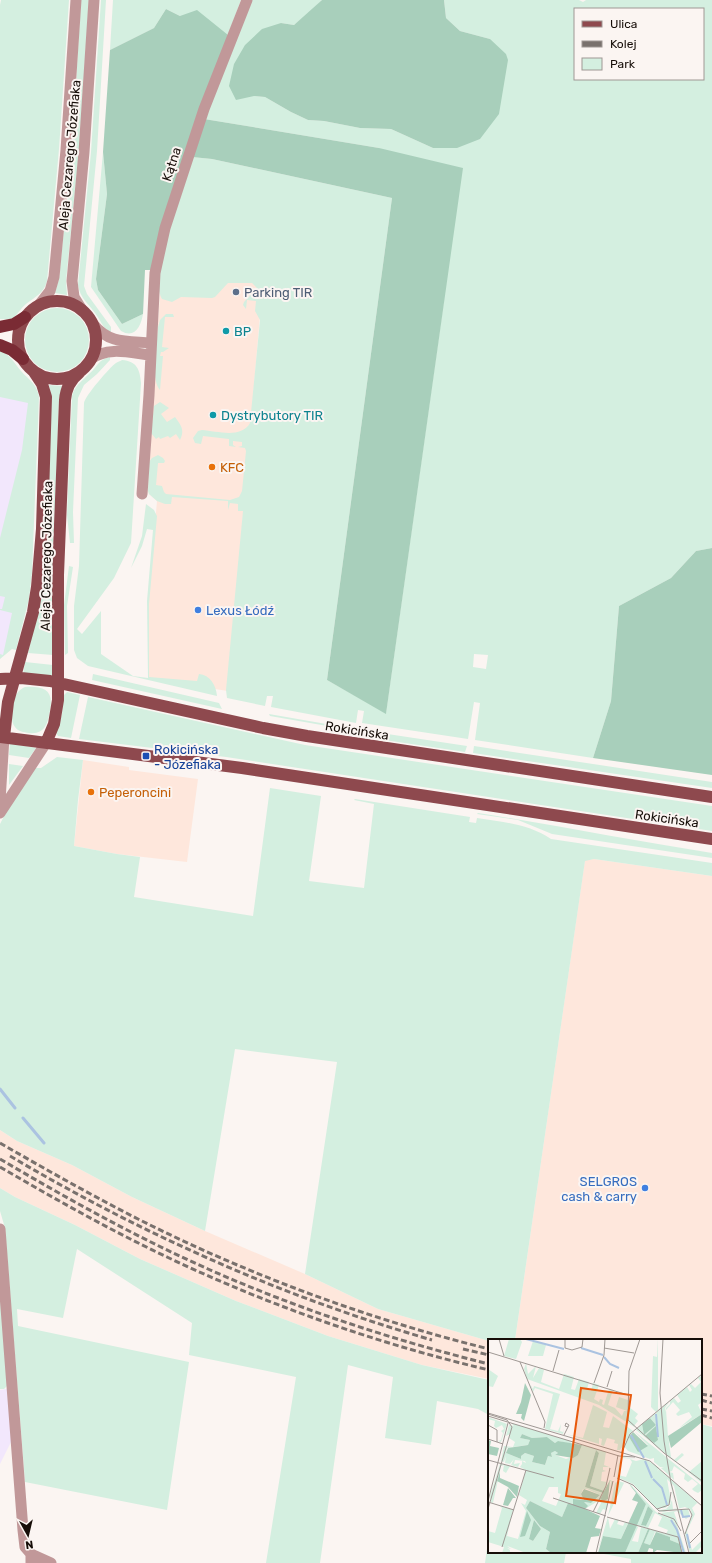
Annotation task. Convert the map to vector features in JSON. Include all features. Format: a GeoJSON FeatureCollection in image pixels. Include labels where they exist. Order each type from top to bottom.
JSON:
{"type":"FeatureCollection","features":[{"type":"Feature","properties":{"kind":"highway"},"geometry":{"type":"LineString","coordinates":[[0,327],[14,324],[26,317]]}},
{"type":"Feature","properties":{"kind":"highway"},"geometry":{"type":"LineString","coordinates":[[0,345],[12,350],[22,359]]}},
{"type":"Feature","properties":{"kind":"main road"},"geometry":{"type":"LineString","coordinates":[[61,301],[72,304],[82,310],[93,324],[96,344],[91,359],[85,368],[79,373],[59,379],[45,377],[34,372],[22,359],[18,343],[19,330],[30,311],[39,305],[48,302],[61,301]]}},
{"type":"Feature","properties":{"kind":"main road","name":"Aleja Cezarego Józefiaka"},"geometry":{"type":"LineString","coordinates":[[2,737],[6,713],[37,587],[40,552],[46,397],[42,384],[34,372]]}},
{"type":"Feature","properties":{"kind":"main road","name":"Aleja Cezarego Józefiaka"},"geometry":{"type":"LineString","coordinates":[[46,743],[56,716],[58,682],[58,575],[64,400],[68,385],[73,377],[79,373]]}},
{"type":"Feature","properties":{"kind":"main road","name":"Rokicińska"},"geometry":{"type":"LineString","coordinates":[[0,679],[40,679],[250,725],[314,737],[712,797]]}},
{"type":"Feature","properties":{"kind":"main road","name":"Rokicińska"},"geometry":{"type":"LineString","coordinates":[[2,737],[242,768],[712,839]]}},
{"type":"Feature","properties":{"kind":"street","name":"Aleja Cezarego Józefiaka"},"geometry":{"type":"LineString","coordinates":[[39,305],[50,291],[54,277],[66,150],[76,0]]}},
{"type":"Feature","properties":{"kind":"street","name":"Aleja Cezarego Józefiaka"},"geometry":{"type":"LineString","coordinates":[[82,310],[74,297],[72,281],[84,152],[94,0]]}},
{"type":"Feature","properties":{"kind":"street","name":"Kątna"},"geometry":{"type":"LineString","coordinates":[[142,494],[155,274],[165,228],[204,109],[247,0]]}},
{"type":"Feature","properties":{"kind":"street"},"geometry":{"type":"LineString","coordinates":[[93,324],[103,335],[111,339],[151,343]]}},
{"type":"Feature","properties":{"kind":"street"},"geometry":{"type":"LineString","coordinates":[[91,359],[106,352],[150,355]]}},
{"type":"Feature","properties":{"kind":"street"},"geometry":{"type":"LineString","coordinates":[[0,801],[2,737]]}},
{"type":"Feature","properties":{"kind":"street"},"geometry":{"type":"LineString","coordinates":[[0,812],[46,743]]}},
{"type":"Feature","properties":{"kind":"street"},"geometry":{"type":"LineString","coordinates":[[0,1229],[23,1538],[25,1547],[31,1558],[51,1563]]}},
{"type":"Feature","properties":{"kind":"shaded area"},"geometry":{"type":"Polygon","coordinates":[[[161,275],[263,280],[228,691],[149,679],[148,602],[157,501],[149,494],[148,491],[161,275]]]}},
{"type":"Feature","properties":{"kind":"shaded area"},"geometry":{"type":"Polygon","coordinates":[[[0,372],[29,391],[13,647],[0,658],[0,372]]]}},
{"type":"Feature","properties":{"kind":"shaded area"},"geometry":{"type":"Polygon","coordinates":[[[83,760],[129,767],[129,770],[198,779],[187,862],[117,854],[74,846],[83,760]]]}},
{"type":"Feature","properties":{"kind":"shaded area"},"geometry":{"type":"Polygon","coordinates":[[[594,859],[712,876],[712,1426],[702,1424],[702,1339],[515,1339],[585,860],[594,859]]]}},
{"type":"Feature","properties":{"kind":"shaded area"},"geometry":{"type":"Polygon","coordinates":[[[0,1130],[17,1141],[72,1165],[132,1197],[205,1231],[305,1274],[378,1309],[488,1341],[488,1379],[422,1365],[328,1336],[236,1301],[140,1259],[75,1225],[15,1197],[0,1188],[0,1130]]]}},
{"type":"Feature","properties":{"kind":"shaded area"},"geometry":{"type":"Polygon","coordinates":[[[12,1388],[14,1436],[0,1464],[0,1390],[12,1388]]]}},
{"type":"Feature","properties":{"kind":"green space"},"geometry":{"type":"Polygon","coordinates":[[[1,0],[69,0],[59,149],[47,281],[44,289],[24,306],[13,318],[10,319],[0,319],[1,0]]]}},
{"type":"Feature","properties":{"kind":"green space"},"geometry":{"type":"Polygon","coordinates":[[[81,0],[89,0],[79,151],[66,281],[67,295],[55,293],[59,279],[72,150],[81,0]]]}},
{"type":"Feature","properties":{"kind":"green space"},"geometry":{"type":"Polygon","coordinates":[[[101,0],[106,0],[97,151],[84,286],[87,294],[111,327],[111,333],[103,326],[82,297],[78,285],[91,152],[101,0]]]}},
{"type":"Feature","properties":{"kind":"green space"},"geometry":{"type":"Polygon","coordinates":[[[113,0],[241,0],[228,35],[166,9],[154,28],[110,50],[113,0]]]}},
{"type":"Feature","properties":{"kind":"green space"},"geometry":{"type":"Polygon","coordinates":[[[251,0],[322,0],[294,25],[281,23],[254,96],[265,97],[308,120],[324,121],[360,128],[391,129],[433,148],[490,39],[460,31],[446,18],[444,0],[579,0],[583,2],[586,0],[712,0],[712,548],[696,551],[671,578],[619,606],[611,701],[593,758],[475,740],[480,703],[474,702],[468,739],[362,723],[364,711],[358,710],[356,723],[271,707],[273,696],[267,696],[265,706],[227,698],[226,690],[243,511],[238,511],[238,504],[230,503],[228,510],[228,501],[172,497],[171,504],[165,504],[157,501],[149,494],[149,462],[152,458],[158,455],[165,461],[164,463],[158,463],[156,485],[162,486],[166,494],[230,500],[239,497],[242,491],[246,451],[245,448],[238,447],[242,446],[242,442],[233,441],[233,445],[236,447],[229,446],[229,439],[203,436],[201,444],[195,443],[193,438],[198,431],[202,430],[235,433],[246,428],[250,423],[260,320],[255,311],[256,301],[247,300],[246,309],[243,305],[244,302],[257,288],[252,283],[228,283],[215,297],[181,297],[172,302],[162,299],[159,288],[163,251],[168,230],[192,157],[212,159],[392,198],[327,680],[386,713],[444,300],[379,148],[204,119],[251,0]],[[474,654],[473,667],[486,669],[488,655],[474,654]]]}},
{"type":"Feature","properties":{"kind":"green space"},"geometry":{"type":"Polygon","coordinates":[[[322,0],[444,0],[446,18],[460,31],[490,39],[506,54],[508,60],[499,114],[480,139],[457,148],[433,148],[391,129],[360,128],[324,121],[308,120],[265,97],[254,96],[236,100],[229,86],[234,64],[245,45],[262,29],[281,23],[294,25],[322,0]]]}},
{"type":"Feature","properties":{"kind":"green space"},"geometry":{"type":"Polygon","coordinates":[[[166,9],[180,16],[197,10],[228,35],[151,270],[145,270],[143,314],[122,324],[98,290],[96,279],[107,194],[103,152],[110,50],[154,28],[166,9]]]}},
{"type":"Feature","properties":{"kind":"green space"},"geometry":{"type":"Polygon","coordinates":[[[204,119],[379,148],[463,168],[386,714],[327,680],[392,198],[212,159],[192,157],[204,119]]]}},
{"type":"Feature","properties":{"kind":"green space"},"geometry":{"type":"Polygon","coordinates":[[[103,152],[107,194],[96,279],[98,290],[122,324],[143,314],[139,327],[134,332],[130,333],[121,331],[91,287],[103,152]]]}},
{"type":"Feature","properties":{"kind":"green space"},"geometry":{"type":"Polygon","coordinates":[[[57,308],[69,310],[80,317],[87,328],[89,340],[87,352],[80,363],[69,370],[57,372],[45,370],[34,363],[27,352],[25,340],[27,328],[34,317],[45,310],[57,308]]]}},
{"type":"Feature","properties":{"kind":"green space"},"geometry":{"type":"Polygon","coordinates":[[[166,314],[173,314],[174,317],[165,317],[162,347],[169,348],[161,352],[160,356],[163,356],[160,390],[155,378],[156,351],[158,327],[160,320],[166,314]]]}},
{"type":"Feature","properties":{"kind":"green space"},"geometry":{"type":"Polygon","coordinates":[[[0,351],[10,357],[32,382],[39,397],[32,573],[29,599],[16,650],[12,649],[0,659],[0,654],[3,655],[12,613],[0,610],[2,609],[5,597],[0,596],[0,538],[22,450],[28,403],[0,397],[0,351]]]}},
{"type":"Feature","properties":{"kind":"green space"},"geometry":{"type":"Polygon","coordinates":[[[110,357],[110,360],[97,374],[84,385],[78,398],[73,512],[74,543],[70,543],[67,515],[72,396],[79,383],[101,361],[110,357]]]}},
{"type":"Feature","properties":{"kind":"green space"},"geometry":{"type":"Polygon","coordinates":[[[122,360],[131,362],[137,367],[140,374],[141,383],[131,543],[114,578],[77,629],[82,634],[101,611],[101,654],[133,676],[148,678],[147,601],[153,530],[147,529],[142,546],[131,568],[142,536],[146,504],[154,510],[157,516],[149,604],[149,677],[197,681],[199,674],[203,675],[212,681],[217,696],[88,666],[77,658],[74,650],[74,606],[79,566],[84,403],[85,399],[93,388],[116,363],[122,360]]]}},
{"type":"Feature","properties":{"kind":"green space"},"geometry":{"type":"Polygon","coordinates":[[[49,385],[62,386],[59,400],[52,577],[53,655],[28,653],[42,589],[45,565],[51,394],[49,385]]]}},
{"type":"Feature","properties":{"kind":"green space"},"geometry":{"type":"Polygon","coordinates":[[[160,402],[169,408],[161,414],[167,422],[175,417],[181,425],[182,433],[180,440],[176,434],[170,438],[168,436],[160,439],[159,437],[156,439],[151,433],[154,406],[160,402]]]}},
{"type":"Feature","properties":{"kind":"green space"},"geometry":{"type":"Polygon","coordinates":[[[712,548],[712,775],[593,758],[611,701],[619,606],[671,578],[696,551],[712,548]]]}},
{"type":"Feature","properties":{"kind":"green space"},"geometry":{"type":"Polygon","coordinates":[[[69,566],[73,567],[67,606],[68,653],[65,655],[64,605],[69,566]]]}},
{"type":"Feature","properties":{"kind":"green space"},"geometry":{"type":"Polygon","coordinates":[[[25,662],[53,665],[53,676],[23,674],[25,662]]]}},
{"type":"Feature","properties":{"kind":"green space"},"geometry":{"type":"Polygon","coordinates":[[[93,674],[219,703],[222,709],[92,680],[93,674]]]}},
{"type":"Feature","properties":{"kind":"green space"},"geometry":{"type":"Polygon","coordinates":[[[25,687],[37,687],[49,694],[51,703],[47,724],[39,732],[21,732],[13,724],[12,710],[14,700],[18,692],[25,687]]]}},
{"type":"Feature","properties":{"kind":"green space"},"geometry":{"type":"Polygon","coordinates":[[[67,692],[80,695],[71,738],[58,736],[56,733],[62,714],[64,695],[67,692]]]}},
{"type":"Feature","properties":{"kind":"green space"},"geometry":{"type":"Polygon","coordinates":[[[88,697],[305,745],[712,806],[712,831],[226,757],[79,739],[88,697]]]}},
{"type":"Feature","properties":{"kind":"green space"},"geometry":{"type":"Polygon","coordinates":[[[269,714],[355,729],[354,733],[333,727],[270,716],[269,714]]]}},
{"type":"Feature","properties":{"kind":"green space"},"geometry":{"type":"Polygon","coordinates":[[[361,730],[467,746],[465,752],[371,738],[360,735],[361,730]]]}},
{"type":"Feature","properties":{"kind":"green space"},"geometry":{"type":"Polygon","coordinates":[[[10,743],[36,748],[29,758],[9,755],[10,743]]]}},
{"type":"Feature","properties":{"kind":"green space"},"geometry":{"type":"Polygon","coordinates":[[[474,746],[712,782],[712,788],[473,753],[474,746]]]}},
{"type":"Feature","properties":{"kind":"green space"},"geometry":{"type":"Polygon","coordinates":[[[57,757],[83,760],[74,846],[140,857],[134,897],[253,916],[270,788],[321,796],[309,881],[364,888],[374,804],[354,800],[355,799],[470,817],[469,822],[476,823],[477,818],[516,824],[534,830],[551,839],[712,863],[712,876],[594,859],[585,861],[515,1339],[488,1339],[488,1341],[378,1309],[305,1274],[337,1062],[235,1049],[205,1231],[132,1197],[72,1165],[17,1141],[0,1130],[0,824],[34,768],[41,768],[57,757]]]}},
{"type":"Feature","properties":{"kind":"green space"},"geometry":{"type":"Polygon","coordinates":[[[9,764],[23,766],[9,785],[9,764]]]}},
{"type":"Feature","properties":{"kind":"green space"},"geometry":{"type":"Polygon","coordinates":[[[478,813],[712,853],[712,858],[552,834],[518,820],[477,814],[478,813]]]}},
{"type":"Feature","properties":{"kind":"green space"},"geometry":{"type":"Polygon","coordinates":[[[0,1188],[15,1197],[75,1225],[140,1259],[236,1301],[328,1336],[422,1365],[488,1380],[488,1414],[478,1409],[437,1401],[431,1445],[385,1438],[393,1377],[348,1365],[320,1563],[266,1563],[296,1377],[189,1355],[192,1323],[77,1249],[63,1318],[17,1309],[18,1326],[189,1362],[167,1510],[25,1482],[5,1228],[0,1211],[0,1188]]]}},
{"type":"Feature","properties":{"kind":"green space"},"geometry":{"type":"Polygon","coordinates":[[[0,1281],[8,1385],[4,1389],[0,1389],[0,1281]]]}},
{"type":"Feature","properties":{"kind":"green space"},"geometry":{"type":"Polygon","coordinates":[[[702,1424],[712,1427],[712,1563],[631,1563],[631,1559],[598,1553],[702,1553],[702,1424]]]}},
{"type":"Feature","properties":{"kind":"green space"},"geometry":{"type":"Polygon","coordinates":[[[488,1541],[488,1553],[566,1553],[564,1563],[485,1563],[488,1541]]]}},
{"type":"Feature","properties":{"kind":"waterway"},"geometry":{"type":"LineString","coordinates":[[0,1089],[15,1108]]}},
{"type":"Feature","properties":{"kind":"waterway"},"geometry":{"type":"LineString","coordinates":[[23,1118],[44,1143]]}},
{"type":"Feature","properties":{"kind":"railway"},"geometry":{"type":"LineString","coordinates":[[0,1143],[120,1210],[223,1259],[310,1294],[354,1309],[399,1324],[488,1349]]}},
{"type":"Feature","properties":{"kind":"railway"},"geometry":{"type":"LineString","coordinates":[[10,1156],[60,1185],[112,1212],[215,1262],[322,1304],[432,1340]]}},
{"type":"Feature","properties":{"kind":"railway"},"geometry":{"type":"LineString","coordinates":[[0,1159],[128,1231],[181,1257],[242,1284],[311,1310],[382,1334],[488,1364]]}},
{"type":"Feature","properties":{"kind":"railway"},"geometry":{"type":"LineString","coordinates":[[0,1167],[125,1236],[167,1257],[245,1292],[366,1336],[448,1360],[488,1370]]}},
{"type":"Feature","properties":{"kind":"railway"},"geometry":{"type":"LineString","coordinates":[[463,1349],[488,1355]]}},
{"type":"Feature","properties":{"kind":"railway"},"geometry":{"type":"LineString","coordinates":[[702,1394],[712,1396]]}},
{"type":"Feature","properties":{"kind":"railway"},"geometry":{"type":"LineString","coordinates":[[702,1400],[712,1403]]}},
{"type":"Feature","properties":{"kind":"railway"},"geometry":{"type":"LineString","coordinates":[[702,1409],[712,1411]]}},
{"type":"Feature","properties":{"kind":"railway"},"geometry":{"type":"LineString","coordinates":[[702,1415],[712,1418]]}},
{"type":"Feature","properties":{"kind":"place","name":"Parking TIR"},"geometry":{"type":"Point","coordinates":[236,292]}},
{"type":"Feature","properties":{"kind":"place","name":"BP"},"geometry":{"type":"Point","coordinates":[226,331]}},
{"type":"Feature","properties":{"kind":"place","name":"Dystrybutory TIR"},"geometry":{"type":"Point","coordinates":[213,415]}},
{"type":"Feature","properties":{"kind":"place","name":"KFC"},"geometry":{"type":"Point","coordinates":[212,467]}},
{"type":"Feature","properties":{"kind":"place","name":"Lexus Łódź"},"geometry":{"type":"Point","coordinates":[198,610]}},
{"type":"Feature","properties":{"kind":"place","name":"Rokicińska - Józefiaka"},"geometry":{"type":"Point","coordinates":[146,756]}},
{"type":"Feature","properties":{"kind":"place","name":"Peperoncini"},"geometry":{"type":"Point","coordinates":[91,792]}},
{"type":"Feature","properties":{"kind":"place","name":"SELGROS cash & carry"},"geometry":{"type":"Point","coordinates":[645,1188]}}]}
